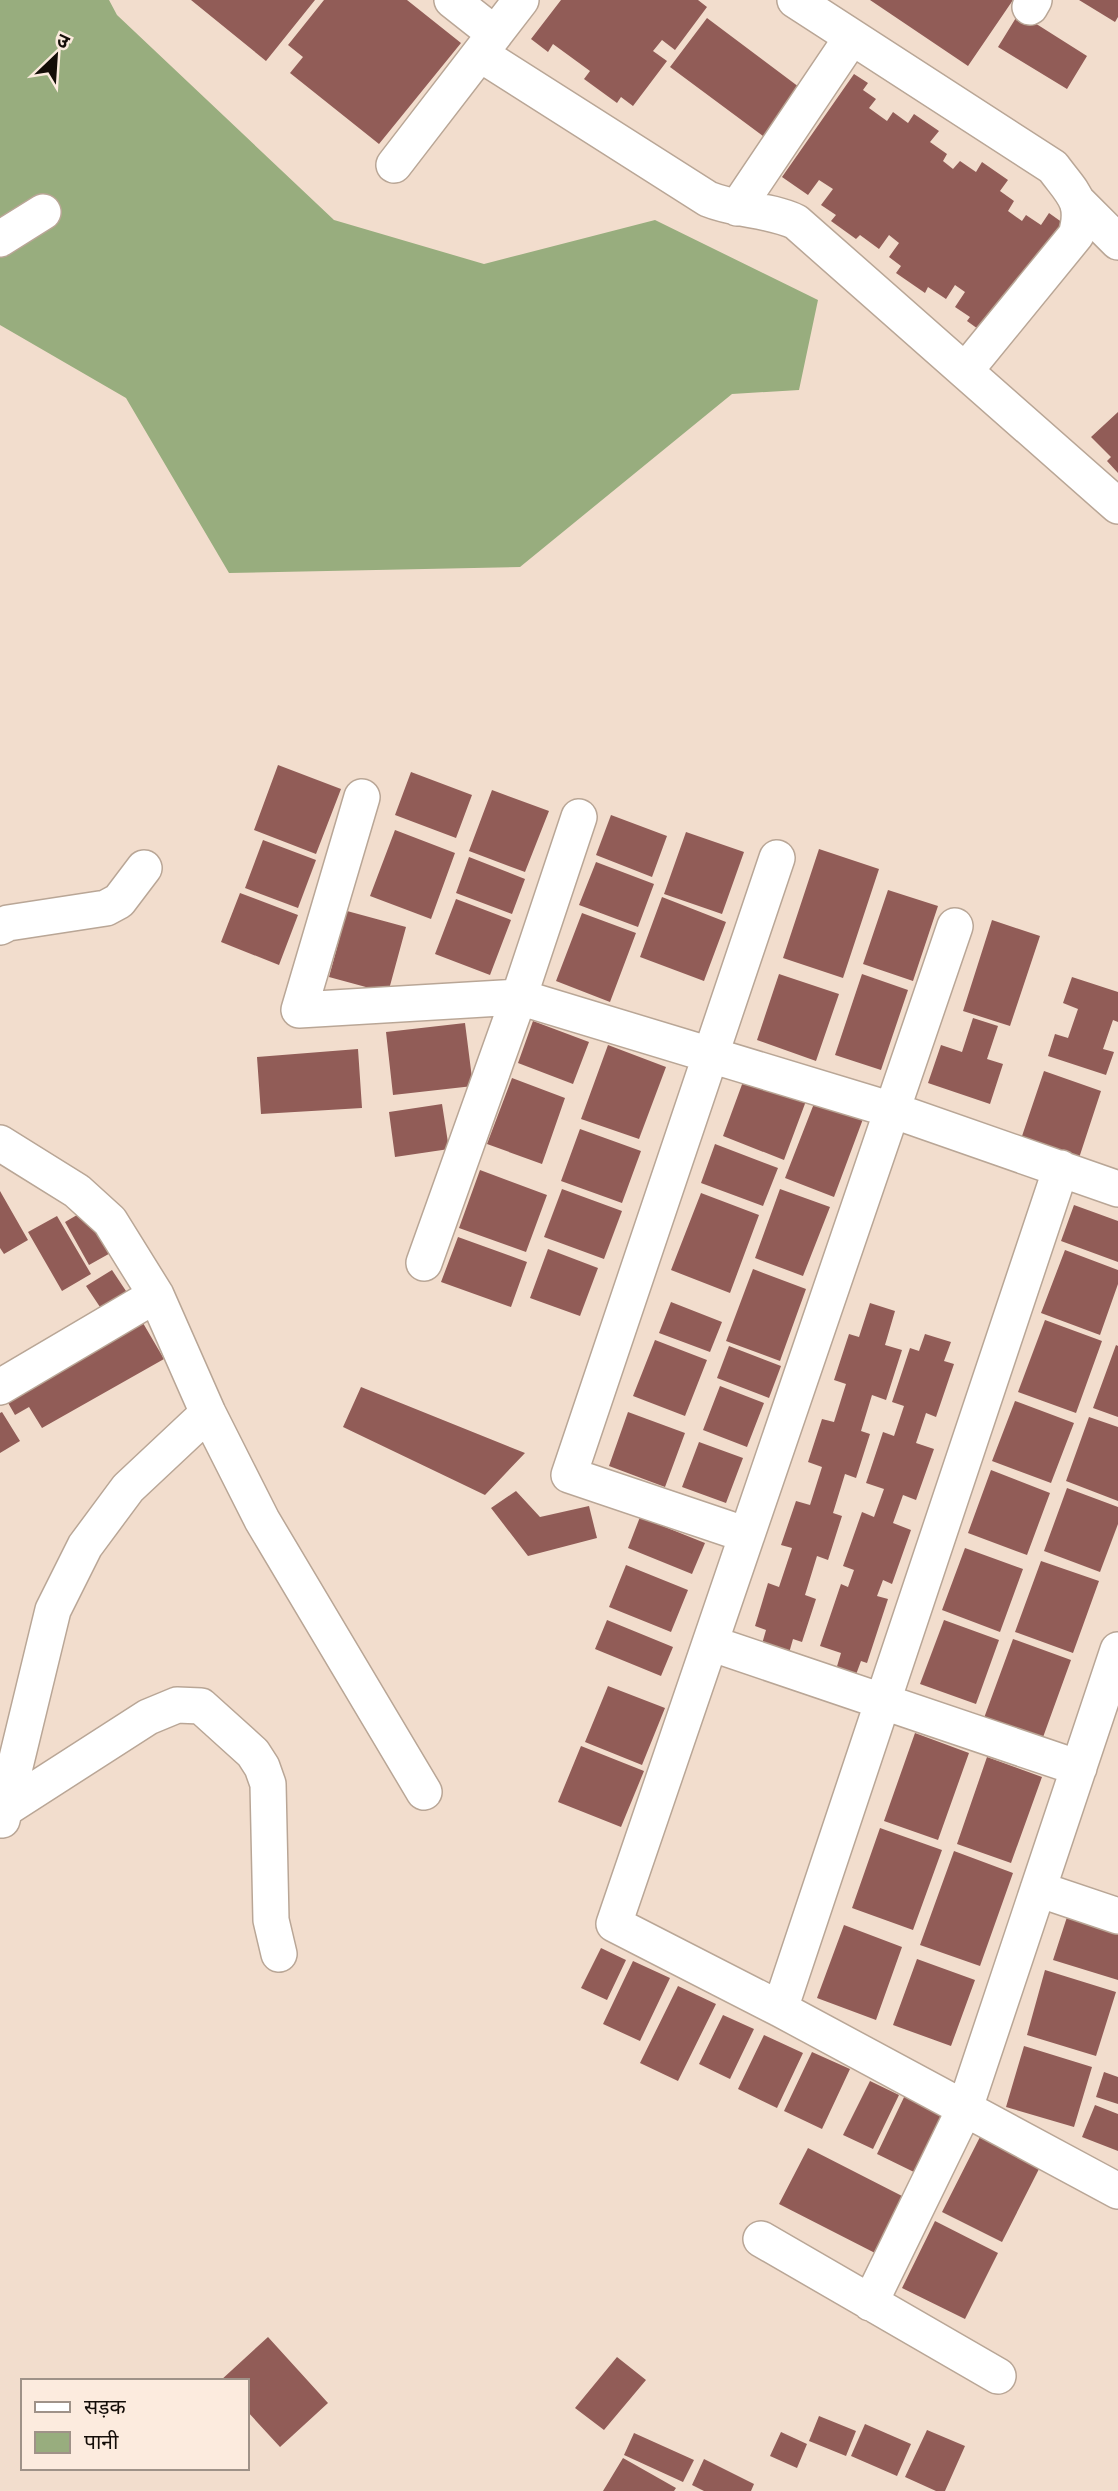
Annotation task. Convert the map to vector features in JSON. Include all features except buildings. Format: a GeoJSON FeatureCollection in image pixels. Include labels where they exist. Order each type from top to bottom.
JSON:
{"type":"FeatureCollection","features":[{"type":"Feature","properties":{"kind":"street"},"geometry":{"type":"LineString","coordinates":[[452,0],[488,44],[709,199],[796,222],[1118,506]]}},
{"type":"Feature","properties":{"kind":"street"},"geometry":{"type":"LineString","coordinates":[[394,165],[521,0]]}},
{"type":"Feature","properties":{"kind":"street"},"geometry":{"type":"LineString","coordinates":[[795,0],[1053,167],[1078,202],[1118,242]]}},
{"type":"Feature","properties":{"kind":"street"},"geometry":{"type":"LineString","coordinates":[[737,208],[852,37]]}},
{"type":"Feature","properties":{"kind":"street"},"geometry":{"type":"LineString","coordinates":[[965,371],[1076,235],[1081,218],[1078,202]]}},
{"type":"Feature","properties":{"kind":"street"},"geometry":{"type":"LineString","coordinates":[[0,239],[43,212]]}},
{"type":"Feature","properties":{"kind":"street"},"geometry":{"type":"LineString","coordinates":[[362,797],[299,1010],[519,997],[892,1110],[1117,1185]]}},
{"type":"Feature","properties":{"kind":"street"},"geometry":{"type":"LineString","coordinates":[[424,1263],[519,997],[579,817]]}},
{"type":"Feature","properties":{"kind":"street"},"geometry":{"type":"LineString","coordinates":[[747,1535],[569,1475],[777,859]]}},
{"type":"Feature","properties":{"kind":"street"},"geometry":{"type":"LineString","coordinates":[[0,927],[8,923],[106,908],[120,901],[144,868]]}},
{"type":"Feature","properties":{"kind":"street"},"geometry":{"type":"LineString","coordinates":[[955,926],[614,1924],[780,2009],[1118,2191]]}},
{"type":"Feature","properties":{"kind":"street"},"geometry":{"type":"LineString","coordinates":[[0,1143],[77,1191],[110,1221],[156,1295],[208,1413],[262,1520],[425,1792]]}},
{"type":"Feature","properties":{"kind":"street"},"geometry":{"type":"LineString","coordinates":[[780,2009],[1061,1168]]}},
{"type":"Feature","properties":{"kind":"street"},"geometry":{"type":"LineString","coordinates":[[0,1387],[156,1295]]}},
{"type":"Feature","properties":{"kind":"street"},"geometry":{"type":"LineString","coordinates":[[2,1819],[52,1610],[85,1546],[128,1488],[208,1413]]}},
{"type":"Feature","properties":{"kind":"street"},"geometry":{"type":"LineString","coordinates":[[710,1643],[1079,1768]]}},
{"type":"Feature","properties":{"kind":"street"},"geometry":{"type":"LineString","coordinates":[[870,2303],[965,2108],[1118,1653]]}},
{"type":"Feature","properties":{"kind":"street"},"geometry":{"type":"LineString","coordinates":[[2,1819],[148,1717],[177,1705],[201,1706],[253,1754],[262,1767],[268,1784],[271,1920],[279,1954]]}},
{"type":"Feature","properties":{"kind":"street"},"geometry":{"type":"LineString","coordinates":[[1038,1889],[1118,1916]]}},
{"type":"Feature","properties":{"kind":"street"},"geometry":{"type":"LineString","coordinates":[[761,2239],[999,2376]]}},
{"type":"Feature","properties":{"kind":"water"},"geometry":{"type":"Polygon","coordinates":[[[0,0],[109,0],[117,15],[334,220],[484,264],[655,220],[818,300],[799,390],[732,394],[520,567],[229,573],[126,398],[0,325],[0,0]]]}}]}
